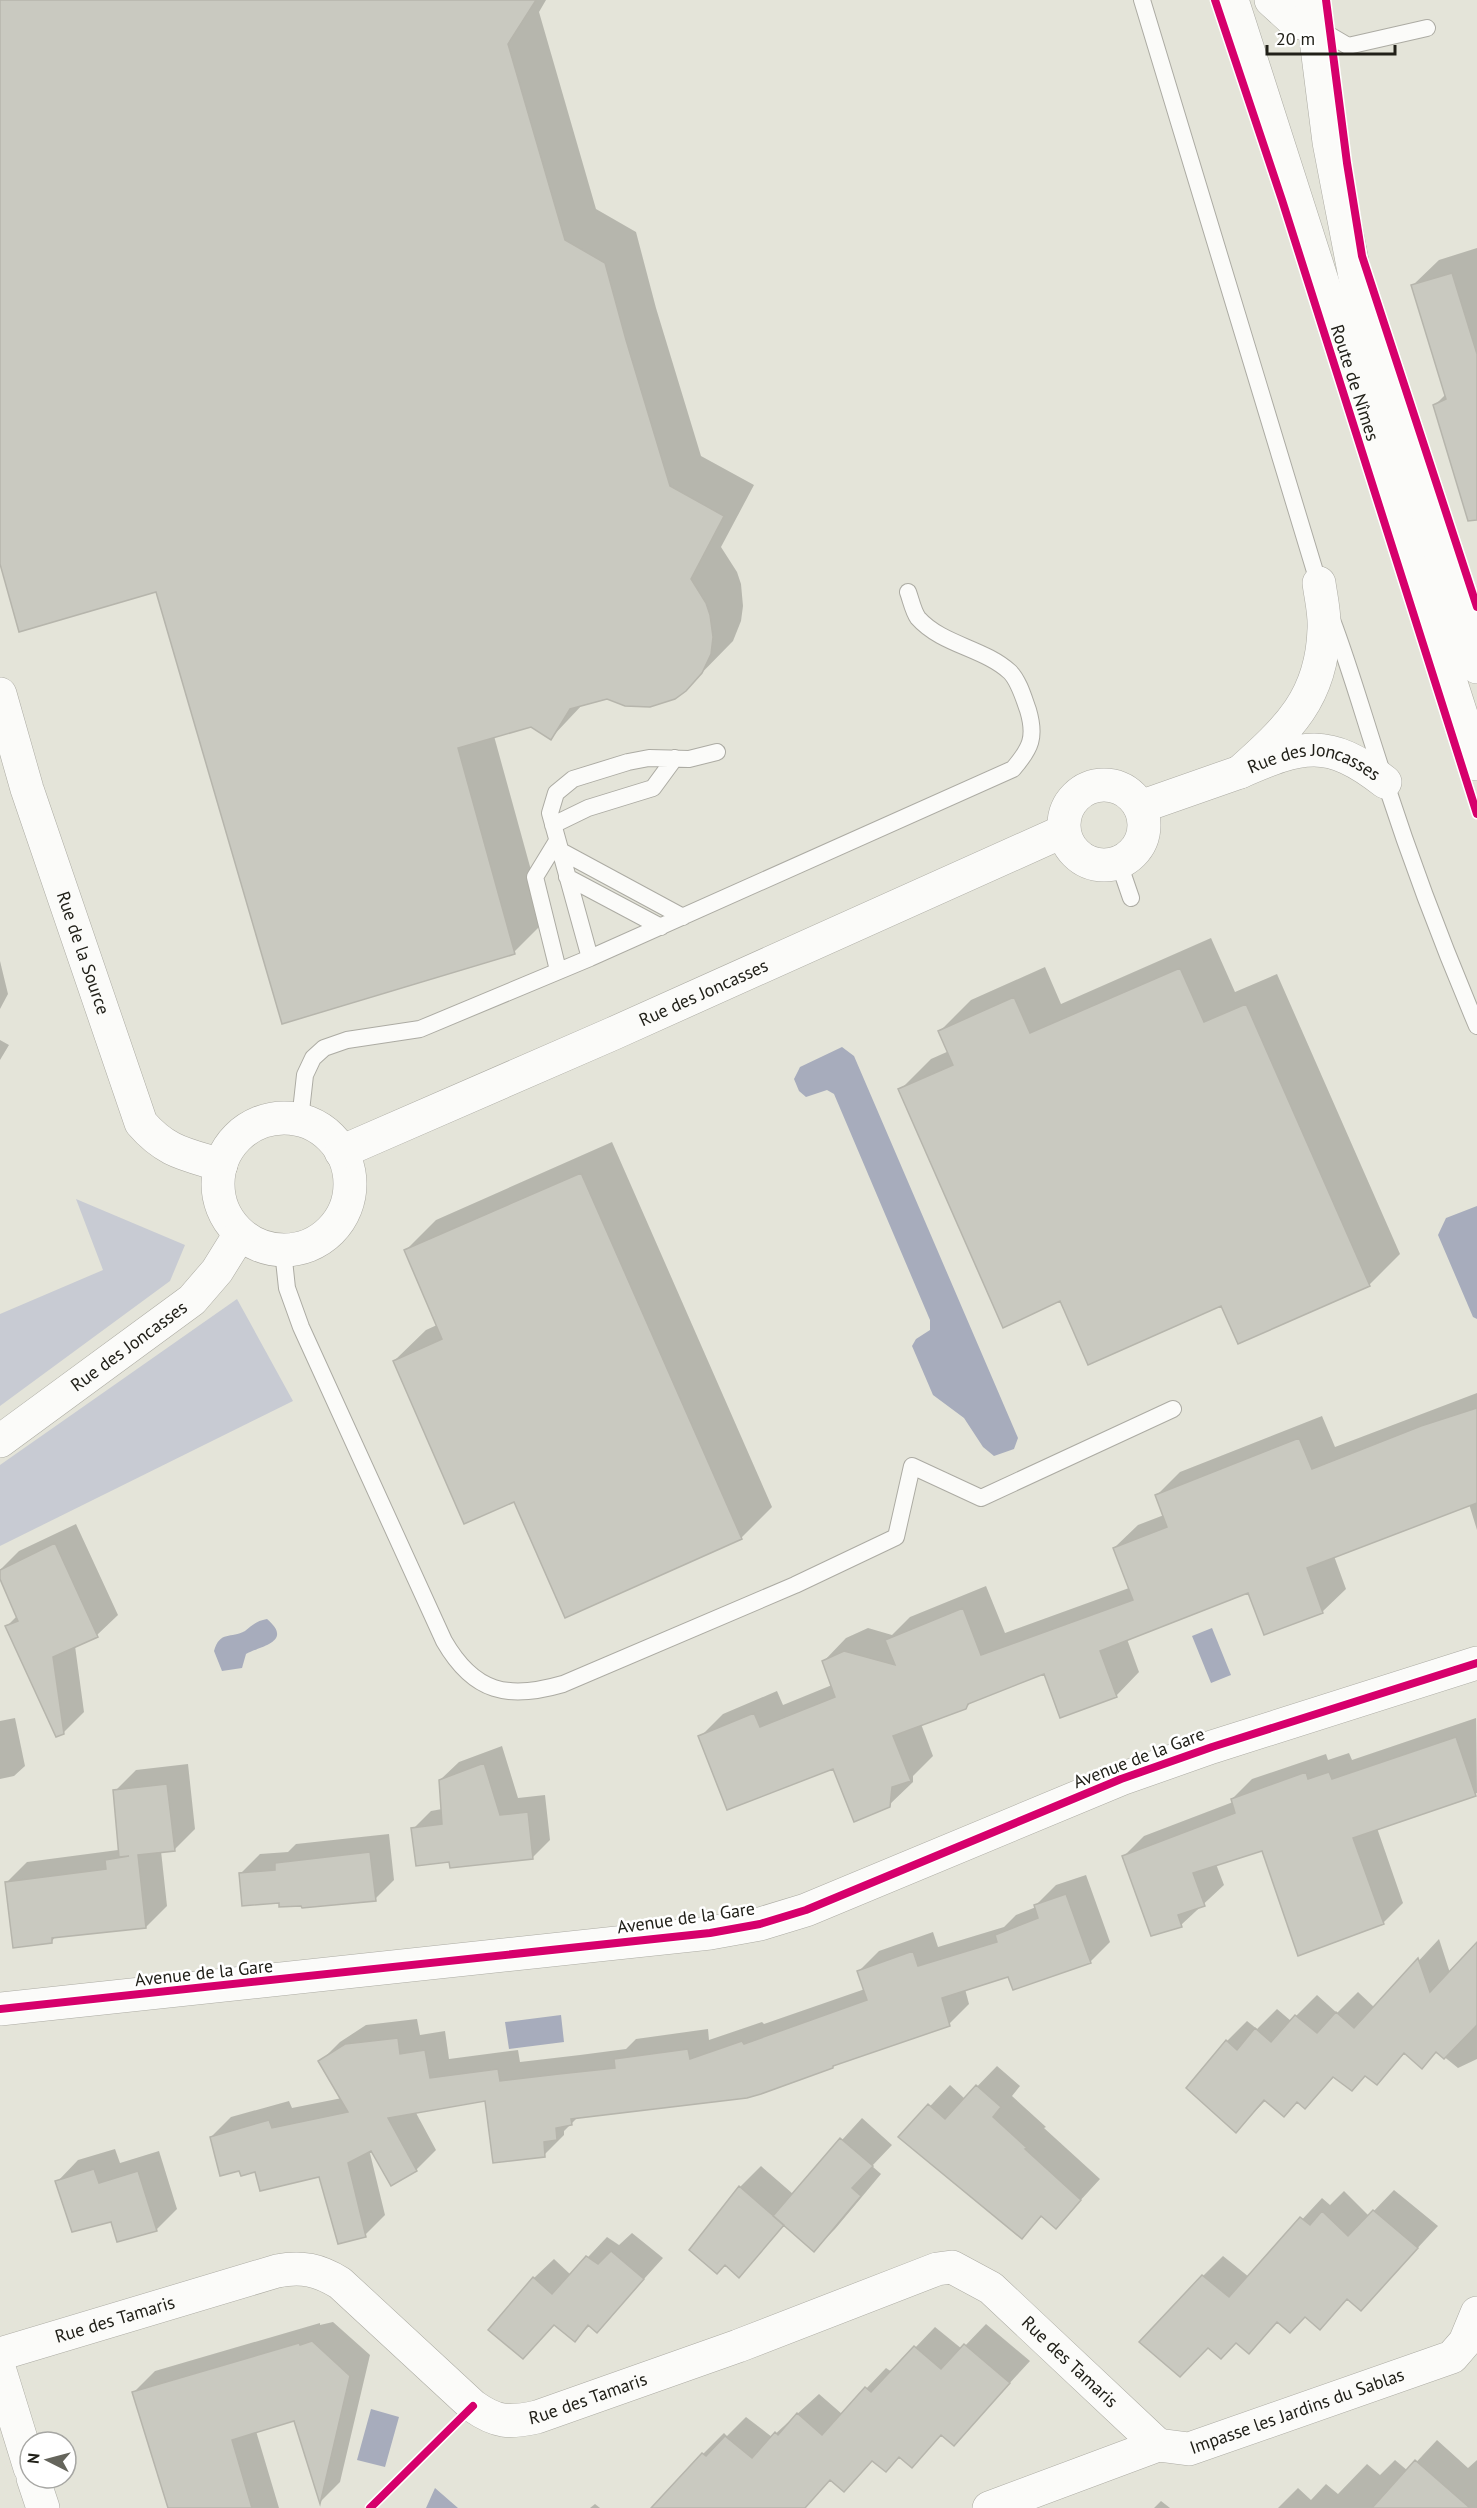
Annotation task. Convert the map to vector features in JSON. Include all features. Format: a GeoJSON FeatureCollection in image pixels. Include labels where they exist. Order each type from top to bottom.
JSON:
{"type":"FeatureCollection","features":[{"type":"Feature","properties":{"kind":"street","name":"Route de Nîmes"},"geometry":{"type":"LineString","coordinates":[[1232,0],[1477,764]]}},
{"type":"Feature","properties":{"kind":"street"},"geometry":{"type":"LineString","coordinates":[[1271,0],[1294,21],[1312,13]]}},
{"type":"Feature","properties":{"kind":"street","name":"Route de Nîmes"},"geometry":{"type":"LineString","coordinates":[[1312,13],[1329,142],[1357,287],[1469,615],[1477,667]]}},
{"type":"Feature","properties":{"kind":"street","name":"Rue des Joncasses"},"geometry":{"type":"LineString","coordinates":[[1240,772],[1279,737],[1308,700],[1321,664],[1324,627],[1318,583]]}},
{"type":"Feature","properties":{"kind":"street","name":"Rue de la Source"},"geometry":{"type":"LineString","coordinates":[[0,694],[27,789],[141,1123],[156,1140],[176,1152],[221,1165]]}},
{"type":"Feature","properties":{"kind":"street","name":"Rue des Joncasses"},"geometry":{"type":"LineString","coordinates":[[1140,807],[1240,772],[1278,756],[1310,749],[1333,752],[1361,763],[1385,782]]}},
{"type":"Feature","properties":{"kind":"street"},"geometry":{"type":"LineString","coordinates":[[1095,785],[1121,788],[1133,796],[1140,807],[1144,820],[1144,833],[1134,851],[1119,863],[1095,865],[1083,861],[1067,843],[1064,819],[1068,807],[1084,789],[1095,785]]}},
{"type":"Feature","properties":{"kind":"street","name":"Rue des Joncasses"},"geometry":{"type":"LineString","coordinates":[[341,1152],[612,1034],[1064,831]]}},
{"type":"Feature","properties":{"kind":"street"},"geometry":{"type":"LineString","coordinates":[[280,1118],[300,1120],[324,1132],[341,1152],[349,1170],[350,1188],[346,1207],[338,1223],[322,1238],[304,1248],[284,1251],[268,1249],[240,1234],[228,1220],[220,1203],[217,1184],[221,1165],[229,1147],[243,1132],[260,1122],[280,1118]]}},
{"type":"Feature","properties":{"kind":"street","name":"Rue des Joncasses"},"geometry":{"type":"LineString","coordinates":[[0,1441],[192,1300],[217,1271],[240,1234]]}},
{"type":"Feature","properties":{"kind":"street","name":"Avenue de la Gare"},"geometry":{"type":"LineString","coordinates":[[0,2009],[710,1933],[760,1924],[806,1910],[1121,1779],[1212,1747],[1477,1663]]}},
{"type":"Feature","properties":{"kind":"street","name":"Rue des Tamaris"},"geometry":{"type":"LineString","coordinates":[[0,2354],[277,2271],[294,2268],[310,2269],[325,2274],[340,2283],[473,2406],[502,2421],[518,2421],[537,2417],[738,2346],[937,2269],[952,2267],[991,2288],[1158,2445]]}},
{"type":"Feature","properties":{"kind":"street","name":"Impasse les Jardins du Sablas"},"geometry":{"type":"LineString","coordinates":[[989,2508],[1158,2445],[1189,2449],[1452,2357],[1466,2342],[1477,2313]]}},
{"type":"Feature","properties":{"kind":"street"},"geometry":{"type":"LineString","coordinates":[[3,2392],[18,2434]]}},
{"type":"Feature","properties":{"kind":"street"},"geometry":{"type":"LineString","coordinates":[[37,2490],[43,2508]]}},
{"type":"Feature","properties":{"kind":"lane"},"geometry":{"type":"LineString","coordinates":[[1142,0],[1318,583],[1347,660],[1385,782],[1443,947],[1477,1026]]}},
{"type":"Feature","properties":{"kind":"lane"},"geometry":{"type":"LineString","coordinates":[[1312,13],[1348,46],[1426,28]]}},
{"type":"Feature","properties":{"kind":"lane"},"geometry":{"type":"LineString","coordinates":[[300,1120],[305,1075],[313,1058],[324,1048],[347,1040],[420,1029],[661,927],[1013,769],[1029,750],[1033,726],[1024,698],[1011,673],[995,662],[933,631],[917,616],[908,592]]}},
{"type":"Feature","properties":{"kind":"lane"},"geometry":{"type":"LineString","coordinates":[[590,958],[550,813],[556,793],[573,779],[628,762],[649,758],[689,759],[717,752]]}},
{"type":"Feature","properties":{"kind":"lane"},"geometry":{"type":"LineString","coordinates":[[558,970],[535,877],[556,839],[588,808],[653,788],[675,758]]}},
{"type":"Feature","properties":{"kind":"lane"},"geometry":{"type":"LineString","coordinates":[[556,839],[683,917]]}},
{"type":"Feature","properties":{"kind":"lane"},"geometry":{"type":"LineString","coordinates":[[1119,863],[1131,898]]}},
{"type":"Feature","properties":{"kind":"lane"},"geometry":{"type":"LineString","coordinates":[[567,877],[661,927]]}},
{"type":"Feature","properties":{"kind":"lane"},"geometry":{"type":"LineString","coordinates":[[284,1251],[287,1288],[301,1327],[444,1641],[454,1659],[469,1675],[484,1685],[502,1692],[523,1693],[563,1684],[795,1585],[896,1538],[912,1466],[981,1498],[1173,1409]]}},
{"type":"Feature","properties":{"kind":"shaded area"},"geometry":{"type":"Polygon","coordinates":[[[76,1199],[185,1245],[170,1281],[0,1406],[0,1314],[103,1270],[76,1199]]]}},
{"type":"Feature","properties":{"kind":"shaded area"},"geometry":{"type":"Polygon","coordinates":[[[237,1299],[293,1401],[0,1546],[0,1465],[237,1299]]]}},
{"type":"Feature","properties":{"kind":"water"},"geometry":{"type":"Polygon","coordinates":[[[842,1047],[854,1056],[1018,1438],[1014,1449],[994,1456],[983,1447],[964,1418],[933,1395],[912,1346],[916,1339],[930,1330],[930,1320],[834,1094],[827,1090],[806,1097],[799,1091],[794,1079],[800,1067],[842,1047]]]}},
{"type":"Feature","properties":{"kind":"water"},"geometry":{"type":"Polygon","coordinates":[[[1477,1206],[1477,1319],[1473,1317],[1438,1235],[1446,1218],[1477,1206]]]}},
{"type":"Feature","properties":{"kind":"water"},"geometry":{"type":"Polygon","coordinates":[[[267,1619],[277,1633],[276,1638],[246,1654],[242,1668],[222,1671],[214,1651],[219,1640],[245,1631],[257,1622],[267,1619]]]}},
{"type":"Feature","properties":{"kind":"water"},"geometry":{"type":"Polygon","coordinates":[[[1212,1628],[1231,1675],[1211,1683],[1192,1636],[1212,1628]]]}},
{"type":"Feature","properties":{"kind":"water"},"geometry":{"type":"Polygon","coordinates":[[[561,2015],[564,2042],[509,2049],[505,2022],[561,2015]]]}},
{"type":"Feature","properties":{"kind":"water"},"geometry":{"type":"Polygon","coordinates":[[[371,2409],[399,2417],[385,2467],[357,2460],[371,2409]]]}},
{"type":"Feature","properties":{"kind":"water"},"geometry":{"type":"Polygon","coordinates":[[[435,2488],[458,2508],[426,2508],[435,2488]]]}},
{"type":"Feature","properties":{"kind":"building"},"geometry":{"type":"Polygon","coordinates":[[[0,0],[536,0],[508,44],[565,240],[605,263],[670,486],[724,516],[691,579],[706,603],[713,637],[711,654],[702,673],[686,691],[675,699],[650,707],[625,706],[607,699],[570,709],[551,740],[531,727],[458,748],[515,954],[282,1024],[156,592],[19,632],[0,564],[0,0]]]}},
{"type":"Feature","properties":{"kind":"building"},"geometry":{"type":"Polygon","coordinates":[[[1452,273],[1477,354],[1477,520],[1468,521],[1433,405],[1446,399],[1411,285],[1452,273]]]}},
{"type":"Feature","properties":{"kind":"building"},"geometry":{"type":"Polygon","coordinates":[[[1180,968],[1204,1022],[1246,1004],[1370,1286],[1238,1344],[1221,1306],[1088,1365],[1060,1301],[1003,1328],[898,1089],[953,1065],[938,1031],[1014,997],[1030,1033],[1180,968]]]}},
{"type":"Feature","properties":{"kind":"building"},"geometry":{"type":"Polygon","coordinates":[[[581,1173],[742,1539],[565,1618],[514,1502],[464,1524],[393,1361],[442,1339],[404,1250],[581,1173]]]}},
{"type":"Feature","properties":{"kind":"building"},"geometry":{"type":"Polygon","coordinates":[[[1477,1408],[1477,1503],[1307,1568],[1323,1613],[1264,1635],[1248,1593],[1100,1651],[1117,1697],[1060,1718],[1044,1674],[968,1704],[966,1709],[893,1736],[911,1781],[892,1787],[890,1807],[854,1822],[833,1769],[727,1810],[698,1736],[754,1713],[760,1727],[835,1697],[822,1661],[844,1651],[895,1665],[885,1640],[963,1608],[981,1655],[1133,1600],[1113,1548],[1167,1527],[1155,1495],[1299,1438],[1312,1469],[1421,1426],[1477,1408]]]}},
{"type":"Feature","properties":{"kind":"building"},"geometry":{"type":"Polygon","coordinates":[[[55,1543],[98,1637],[53,1657],[64,1734],[56,1737],[5,1626],[18,1621],[0,1579],[0,1570],[55,1543]]]}},
{"type":"Feature","properties":{"kind":"building"},"geometry":{"type":"Polygon","coordinates":[[[1456,1737],[1476,1796],[1353,1838],[1384,1924],[1298,1956],[1262,1851],[1193,1873],[1205,1906],[1178,1915],[1182,1927],[1151,1936],[1122,1856],[1235,1813],[1231,1799],[1306,1772],[1308,1779],[1329,1772],[1332,1779],[1456,1737]]]}},
{"type":"Feature","properties":{"kind":"building"},"geometry":{"type":"Polygon","coordinates":[[[484,1763],[500,1815],[528,1812],[533,1859],[450,1868],[449,1862],[416,1866],[411,1828],[442,1824],[439,1780],[484,1763]]]}},
{"type":"Feature","properties":{"kind":"building"},"geometry":{"type":"Polygon","coordinates":[[[167,1784],[175,1851],[138,1855],[146,1928],[52,1938],[52,1943],[13,1948],[5,1882],[106,1869],[105,1860],[129,1856],[119,1857],[113,1790],[167,1784]]]}},
{"type":"Feature","properties":{"kind":"building"},"geometry":{"type":"Polygon","coordinates":[[[370,1852],[376,1901],[302,1908],[301,1906],[279,1907],[279,1903],[242,1906],[239,1873],[275,1870],[275,1863],[370,1852]]]}},
{"type":"Feature","properties":{"kind":"building"},"geometry":{"type":"Polygon","coordinates":[[[1066,1894],[1091,1963],[1013,1990],[1008,1977],[942,1998],[950,2026],[833,2066],[833,2068],[761,2094],[747,2098],[571,2119],[572,2125],[556,2128],[557,2140],[544,2142],[545,2157],[493,2163],[485,2101],[388,2118],[417,2171],[391,2186],[371,2151],[348,2163],[366,2237],[338,2244],[319,2177],[260,2191],[255,2172],[241,2176],[239,2171],[220,2176],[210,2137],[269,2120],[272,2128],[348,2112],[318,2061],[345,2044],[398,2038],[400,2054],[425,2050],[430,2078],[498,2069],[500,2081],[615,2068],[614,2059],[688,2049],[690,2059],[742,2041],[744,2044],[867,2000],[857,1971],[913,1951],[918,1966],[997,1942],[995,1935],[1038,1918],[1034,1905],[1066,1894]]]}},
{"type":"Feature","properties":{"kind":"building"},"geometry":{"type":"Polygon","coordinates":[[[1477,1942],[1477,2025],[1444,2059],[1436,2052],[1422,2069],[1404,2053],[1377,2085],[1365,2076],[1352,2091],[1333,2077],[1305,2109],[1297,2102],[1284,2117],[1264,2100],[1236,2133],[1186,2088],[1226,2040],[1237,2050],[1255,2028],[1271,2042],[1295,2015],[1317,2033],[1336,2012],[1354,2028],[1418,1958],[1430,1992],[1477,1942]]]}},
{"type":"Feature","properties":{"kind":"building"},"geometry":{"type":"Polygon","coordinates":[[[976,2085],[1001,2107],[993,2117],[1081,2200],[1056,2229],[1041,2216],[1022,2239],[898,2137],[928,2104],[945,2119],[976,2085]]]}},
{"type":"Feature","properties":{"kind":"building"},"geometry":{"type":"Polygon","coordinates":[[[840,2138],[873,2166],[852,2188],[861,2196],[814,2252],[773,2216],[840,2138]]]}},
{"type":"Feature","properties":{"kind":"building"},"geometry":{"type":"Polygon","coordinates":[[[94,2169],[99,2183],[138,2171],[157,2231],[117,2242],[111,2222],[72,2232],[55,2181],[94,2169]]]}},
{"type":"Feature","properties":{"kind":"building"},"geometry":{"type":"Polygon","coordinates":[[[739,2186],[784,2225],[739,2278],[725,2265],[717,2274],[689,2250],[739,2186]]]}},
{"type":"Feature","properties":{"kind":"building"},"geometry":{"type":"Polygon","coordinates":[[[1373,2210],[1418,2248],[1361,2311],[1347,2299],[1320,2330],[1305,2317],[1290,2333],[1277,2322],[1249,2354],[1236,2343],[1221,2359],[1208,2348],[1180,2377],[1139,2342],[1202,2275],[1229,2297],[1300,2217],[1310,2225],[1322,2211],[1348,2236],[1373,2210]]]}},
{"type":"Feature","properties":{"kind":"building"},"geometry":{"type":"Polygon","coordinates":[[[611,2251],[644,2279],[597,2333],[588,2325],[575,2342],[554,2325],[523,2359],[488,2330],[533,2277],[552,2294],[586,2256],[598,2264],[611,2251]]]}},
{"type":"Feature","properties":{"kind":"building"},"geometry":{"type":"Polygon","coordinates":[[[312,2341],[350,2376],[320,2504],[294,2421],[232,2440],[252,2508],[168,2508],[132,2392],[312,2341]]]}},
{"type":"Feature","properties":{"kind":"building"},"geometry":{"type":"Polygon","coordinates":[[[964,2344],[1010,2383],[954,2446],[941,2435],[912,2468],[899,2457],[886,2472],[872,2461],[844,2492],[830,2480],[805,2508],[651,2508],[702,2453],[706,2456],[725,2436],[752,2458],[775,2432],[778,2435],[797,2413],[822,2435],[865,2387],[871,2392],[914,2346],[941,2369],[964,2344]]]}},
{"type":"Feature","properties":{"kind":"building"},"geometry":{"type":"Polygon","coordinates":[[[1415,2460],[1470,2508],[1372,2508],[1415,2460]]]}},
{"type":"Feature","properties":{"kind":"cycle path"},"geometry":{"type":"LineString","coordinates":[[1215,0],[1282,200],[1477,814]]}},
{"type":"Feature","properties":{"kind":"cycle path"},"geometry":{"type":"LineString","coordinates":[[1326,0],[1347,163],[1362,256],[1477,607]]}},
{"type":"Feature","properties":{"kind":"cycle path"},"geometry":{"type":"LineString","coordinates":[[0,2009],[710,1933],[760,1924],[806,1910],[1121,1779],[1212,1747],[1477,1663]]}},
{"type":"Feature","properties":{"kind":"cycle path"},"geometry":{"type":"LineString","coordinates":[[370,2508],[473,2406]]}}]}
